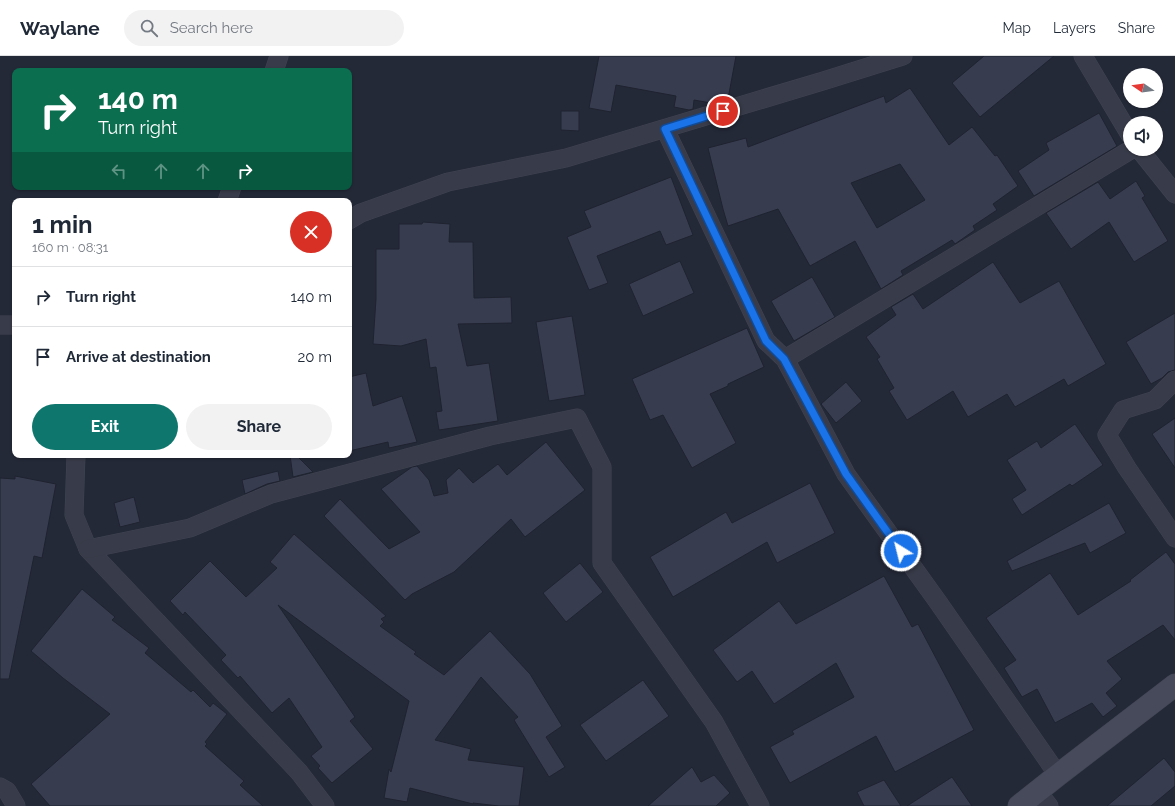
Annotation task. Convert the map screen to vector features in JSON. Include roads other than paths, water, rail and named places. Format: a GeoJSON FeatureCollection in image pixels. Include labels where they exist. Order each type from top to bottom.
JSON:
{"type":"FeatureCollection","features":[{"type":"Feature","properties":{"kind":"street"},"geometry":{"type":"LineString","coordinates":[[275,68],[279,56]]}},
{"type":"Feature","properties":{"kind":"street"},"geometry":{"type":"LineString","coordinates":[[352,218],[361,213],[448,182],[566,158],[903,56]]}},
{"type":"Feature","properties":{"kind":"street"},"geometry":{"type":"LineString","coordinates":[[1083,56],[1123,123]]}},
{"type":"Feature","properties":{"kind":"street"},"geometry":{"type":"LineString","coordinates":[[665,129],[766,341],[784,359],[846,474],[938,602],[1058,775]]}},
{"type":"Feature","properties":{"kind":"street"},"geometry":{"type":"LineString","coordinates":[[784,359],[1123,154]]}},
{"type":"Feature","properties":{"kind":"street"},"geometry":{"type":"LineString","coordinates":[[1145,156],[1175,194]]}},
{"type":"Feature","properties":{"kind":"street"},"geometry":{"type":"LineString","coordinates":[[0,325],[12,325]]}},
{"type":"Feature","properties":{"kind":"street"},"geometry":{"type":"LineString","coordinates":[[1175,380],[1155,400],[1123,410],[1107,435],[1127,468],[1175,538]]}},
{"type":"Feature","properties":{"kind":"street"},"geometry":{"type":"LineString","coordinates":[[88,549],[190,528],[271,494],[490,436],[577,418],[602,467],[602,563],[714,722],[760,806]]}},
{"type":"Feature","properties":{"kind":"street"},"geometry":{"type":"LineString","coordinates":[[76,458],[74,515],[88,549],[299,772],[325,806]]}},
{"type":"Feature","properties":{"kind":"street"},"geometry":{"type":"LineString","coordinates":[[1019,806],[1044,799],[1058,775],[1175,685]]}},
{"type":"Feature","properties":{"kind":"street"},"geometry":{"type":"LineString","coordinates":[[0,787],[7,792],[16,806]]}}]}
